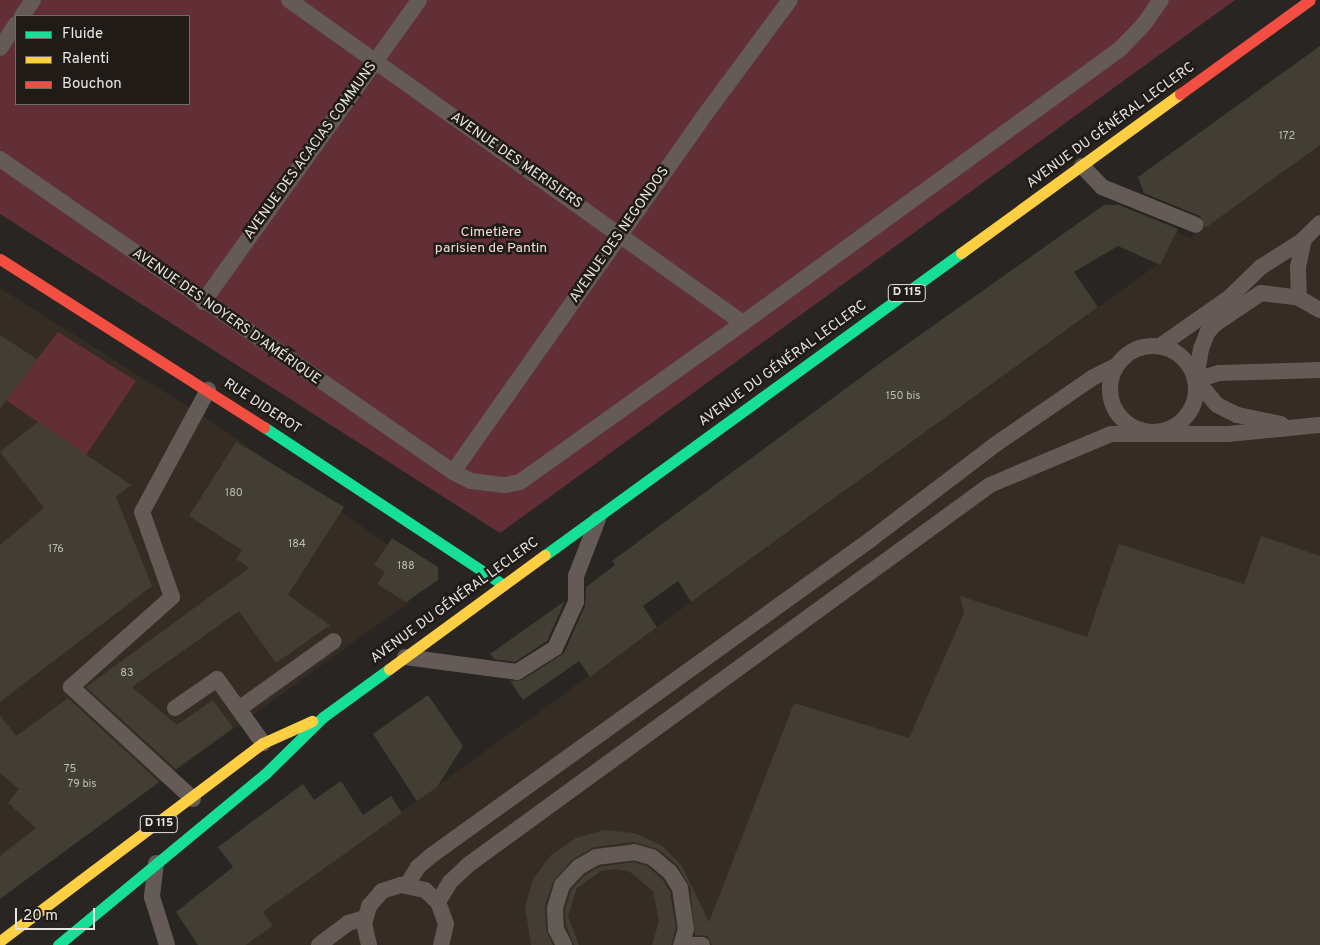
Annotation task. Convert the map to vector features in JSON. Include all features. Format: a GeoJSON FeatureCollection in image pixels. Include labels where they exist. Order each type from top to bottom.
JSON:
{"type":"FeatureCollection","features":[{"type":"Feature","properties":{"kind":"main road","name":"AVENUE DU GÉNÉRAL LECLERC"},"geometry":{"type":"LineString","coordinates":[[58,945],[266,774],[323,717],[1082,166],[1299,3]]}},
{"type":"Feature","properties":{"kind":"main road","name":"RUE DIDEROT"},"geometry":{"type":"LineString","coordinates":[[0,259],[208,390],[504,585]]}},
{"type":"Feature","properties":{"kind":"main road","name":"AVENUE DU GÉNÉRAL LECLERC"},"geometry":{"type":"LineString","coordinates":[[0,941],[193,799],[263,743],[283,732],[323,717]]}},
{"type":"Feature","properties":{"kind":"lane"},"geometry":{"type":"LineString","coordinates":[[23,15],[33,0]]}},
{"type":"Feature","properties":{"kind":"lane","name":"AVENUE DES MERISIERS"},"geometry":{"type":"LineString","coordinates":[[289,0],[744,323]]}},
{"type":"Feature","properties":{"kind":"lane","name":"AVENUE DES ACACIAS COMMUNS"},"geometry":{"type":"LineString","coordinates":[[203,302],[419,0]]}},
{"type":"Feature","properties":{"kind":"lane","name":"AVENUE DES NEGONDOS"},"geometry":{"type":"LineString","coordinates":[[453,472],[707,112],[790,0]]}},
{"type":"Feature","properties":{"kind":"lane","name":"AVENUE DES NOYERS D'AMÉRIQUE"},"geometry":{"type":"LineString","coordinates":[[0,159],[203,302],[453,472],[487,485],[520,482],[744,323],[1121,48],[1144,24],[1161,0]]}},
{"type":"Feature","properties":{"kind":"lane"},"geometry":{"type":"LineString","coordinates":[[0,48],[15,26]]}},
{"type":"Feature","properties":{"kind":"lane"},"geometry":{"type":"LineString","coordinates":[[1082,166],[1102,187],[1196,225]]}},
{"type":"Feature","properties":{"kind":"lane"},"geometry":{"type":"LineString","coordinates":[[407,885],[418,867],[432,855],[870,540],[996,444],[1092,378],[1117,365],[1136,349],[1160,346],[1230,297],[1261,267],[1304,239],[1320,223]]}},
{"type":"Feature","properties":{"kind":"lane"},"geometry":{"type":"LineString","coordinates":[[1299,298],[1298,267],[1304,239]]}},
{"type":"Feature","properties":{"kind":"lane"},"geometry":{"type":"LineString","coordinates":[[1117,365],[1110,392],[1120,417],[1130,426],[1156,433],[1171,429],[1184,421],[1192,409],[1197,395],[1196,380],[1201,349],[1207,332],[1215,324],[1261,293],[1299,298],[1320,310]]}},
{"type":"Feature","properties":{"kind":"lane"},"geometry":{"type":"LineString","coordinates":[[1160,346],[1183,358],[1196,380],[1217,405],[1236,415],[1298,426]]}},
{"type":"Feature","properties":{"kind":"lane"},"geometry":{"type":"LineString","coordinates":[[1196,380],[1219,373],[1320,370]]}},
{"type":"Feature","properties":{"kind":"lane"},"geometry":{"type":"LineString","coordinates":[[193,799],[71,688],[172,597],[142,512],[208,390]]}},
{"type":"Feature","properties":{"kind":"lane"},"geometry":{"type":"LineString","coordinates":[[438,902],[450,882],[468,865],[885,563],[972,495],[1008,475],[1111,434],[1237,434],[1298,426],[1320,426]]}},
{"type":"Feature","properties":{"kind":"lane"},"geometry":{"type":"LineString","coordinates":[[406,657],[517,672],[555,648],[576,602],[576,576],[599,517]]}},
{"type":"Feature","properties":{"kind":"lane"},"geometry":{"type":"LineString","coordinates":[[240,708],[334,641]]}},
{"type":"Feature","properties":{"kind":"lane"},"geometry":{"type":"LineString","coordinates":[[175,708],[216,678],[240,708],[263,743]]}},
{"type":"Feature","properties":{"kind":"lane"},"geometry":{"type":"LineString","coordinates":[[564,945],[556,929],[555,908],[562,885],[579,867],[596,857],[634,852],[652,857],[670,872],[680,888],[685,908],[686,929],[681,945]]}},
{"type":"Feature","properties":{"kind":"lane"},"geometry":{"type":"LineString","coordinates":[[156,863],[152,897],[167,945]]}},
{"type":"Feature","properties":{"kind":"lane"},"geometry":{"type":"LineString","coordinates":[[369,945],[364,918],[369,906],[382,891],[407,885],[425,890],[438,902],[445,918],[444,942]]}},
{"type":"Feature","properties":{"kind":"lane"},"geometry":{"type":"LineString","coordinates":[[319,945],[348,924],[364,918]]}},
{"type":"Feature","properties":{"kind":"lane"},"geometry":{"type":"LineString","coordinates":[[691,945],[702,945]]}},
{"type":"Feature","properties":{"kind":"shaded area"},"geometry":{"type":"Polygon","coordinates":[[[1320,145],[1320,945],[246,945],[273,926],[263,912],[1158,264],[1177,232],[1190,238],[1320,145]]]}},
{"type":"Feature","properties":{"kind":"shaded area"},"geometry":{"type":"Polygon","coordinates":[[[0,288],[211,421],[433,576],[408,603],[0,898],[0,288]]]}},
{"type":"Feature","properties":{"kind":"green space","name":"Cimetière parisien de Pantin"},"geometry":{"type":"Polygon","coordinates":[[[0,0],[1235,0],[500,533],[0,214],[0,0]]]}},
{"type":"Feature","properties":{"kind":"green space"},"geometry":{"type":"Polygon","coordinates":[[[58,332],[136,381],[86,455],[6,400],[58,332]]]}},
{"type":"Feature","properties":{"kind":"building"},"geometry":{"type":"Polygon","coordinates":[[[1320,46],[1320,145],[1205,228],[1200,216],[1144,193],[1138,177],[1320,46]]]}},
{"type":"Feature","properties":{"kind":"building"},"geometry":{"type":"Polygon","coordinates":[[[1104,205],[1119,205],[1178,229],[1160,265],[1118,246],[1074,272],[1098,307],[691,602],[678,581],[643,606],[657,627],[590,677],[579,661],[523,700],[510,681],[522,680],[564,653],[585,606],[586,587],[615,565],[612,561],[879,364],[1104,205]]]}},
{"type":"Feature","properties":{"kind":"building"},"geometry":{"type":"Polygon","coordinates":[[[0,335],[37,359],[0,409],[0,335]]]}},
{"type":"Feature","properties":{"kind":"building"},"geometry":{"type":"Polygon","coordinates":[[[38,422],[131,485],[116,497],[152,586],[0,702],[0,545],[44,508],[0,452],[38,422]]]}},
{"type":"Feature","properties":{"kind":"building"},"geometry":{"type":"Polygon","coordinates":[[[236,442],[344,507],[288,595],[330,625],[276,663],[239,611],[132,687],[177,725],[213,700],[233,728],[176,769],[86,687],[249,568],[236,559],[242,550],[189,516],[236,442]]]}},
{"type":"Feature","properties":{"kind":"building"},"geometry":{"type":"Polygon","coordinates":[[[1261,536],[1320,556],[1320,945],[712,945],[707,936],[695,935],[690,887],[678,866],[658,849],[633,842],[594,847],[572,860],[553,882],[545,905],[546,930],[553,945],[531,945],[525,907],[533,879],[551,855],[576,838],[604,830],[634,833],[661,845],[682,866],[709,922],[794,703],[909,738],[964,613],[960,596],[1087,637],[1119,544],[1244,584],[1261,536]]]}},
{"type":"Feature","properties":{"kind":"building"},"geometry":{"type":"Polygon","coordinates":[[[392,538],[438,567],[438,580],[406,602],[377,584],[385,572],[374,565],[392,538]]]}},
{"type":"Feature","properties":{"kind":"building"},"geometry":{"type":"Polygon","coordinates":[[[565,601],[547,641],[515,662],[494,659],[490,654],[565,601]]]}},
{"type":"Feature","properties":{"kind":"building"},"geometry":{"type":"Polygon","coordinates":[[[428,695],[463,746],[437,787],[417,801],[373,734],[428,695]]]}},
{"type":"Feature","properties":{"kind":"building"},"geometry":{"type":"Polygon","coordinates":[[[68,698],[159,782],[0,899],[0,856],[36,828],[8,803],[19,789],[0,773],[0,715],[16,736],[68,698]]]}},
{"type":"Feature","properties":{"kind":"building"},"geometry":{"type":"Polygon","coordinates":[[[341,781],[363,815],[391,796],[402,813],[263,912],[273,926],[246,945],[198,945],[176,912],[233,867],[218,847],[303,784],[314,800],[341,781]]]}},
{"type":"Feature","properties":{"kind":"building"},"geometry":{"type":"Polygon","coordinates":[[[633,862],[647,866],[662,879],[670,892],[676,928],[671,945],[652,945],[659,921],[653,891],[630,872],[615,869],[601,871],[577,888],[568,916],[579,945],[574,945],[566,926],[565,909],[571,890],[585,875],[599,867],[633,862]]]}},
{"type":"Feature","properties":{"kind":"traffic: fast"},"geometry":{"type":"LineString","coordinates":[[545,555],[961,253]]}},
{"type":"Feature","properties":{"kind":"traffic: fast"},"geometry":{"type":"LineString","coordinates":[[264,427],[504,585]]}},
{"type":"Feature","properties":{"kind":"traffic: fast"},"geometry":{"type":"LineString","coordinates":[[58,945],[265,774],[323,717],[389,669]]}},
{"type":"Feature","properties":{"kind":"traffic: slow"},"geometry":{"type":"LineString","coordinates":[[961,253],[1180,94]]}},
{"type":"Feature","properties":{"kind":"traffic: slow"},"geometry":{"type":"LineString","coordinates":[[389,669],[545,555]]}},
{"type":"Feature","properties":{"kind":"traffic: slow"},"geometry":{"type":"LineString","coordinates":[[0,941],[263,743],[312,721]]}},
{"type":"Feature","properties":{"kind":"traffic: jam"},"geometry":{"type":"LineString","coordinates":[[1180,94],[1310,0]]}},
{"type":"Feature","properties":{"kind":"traffic: jam"},"geometry":{"type":"LineString","coordinates":[[0,259],[264,427]]}}]}
